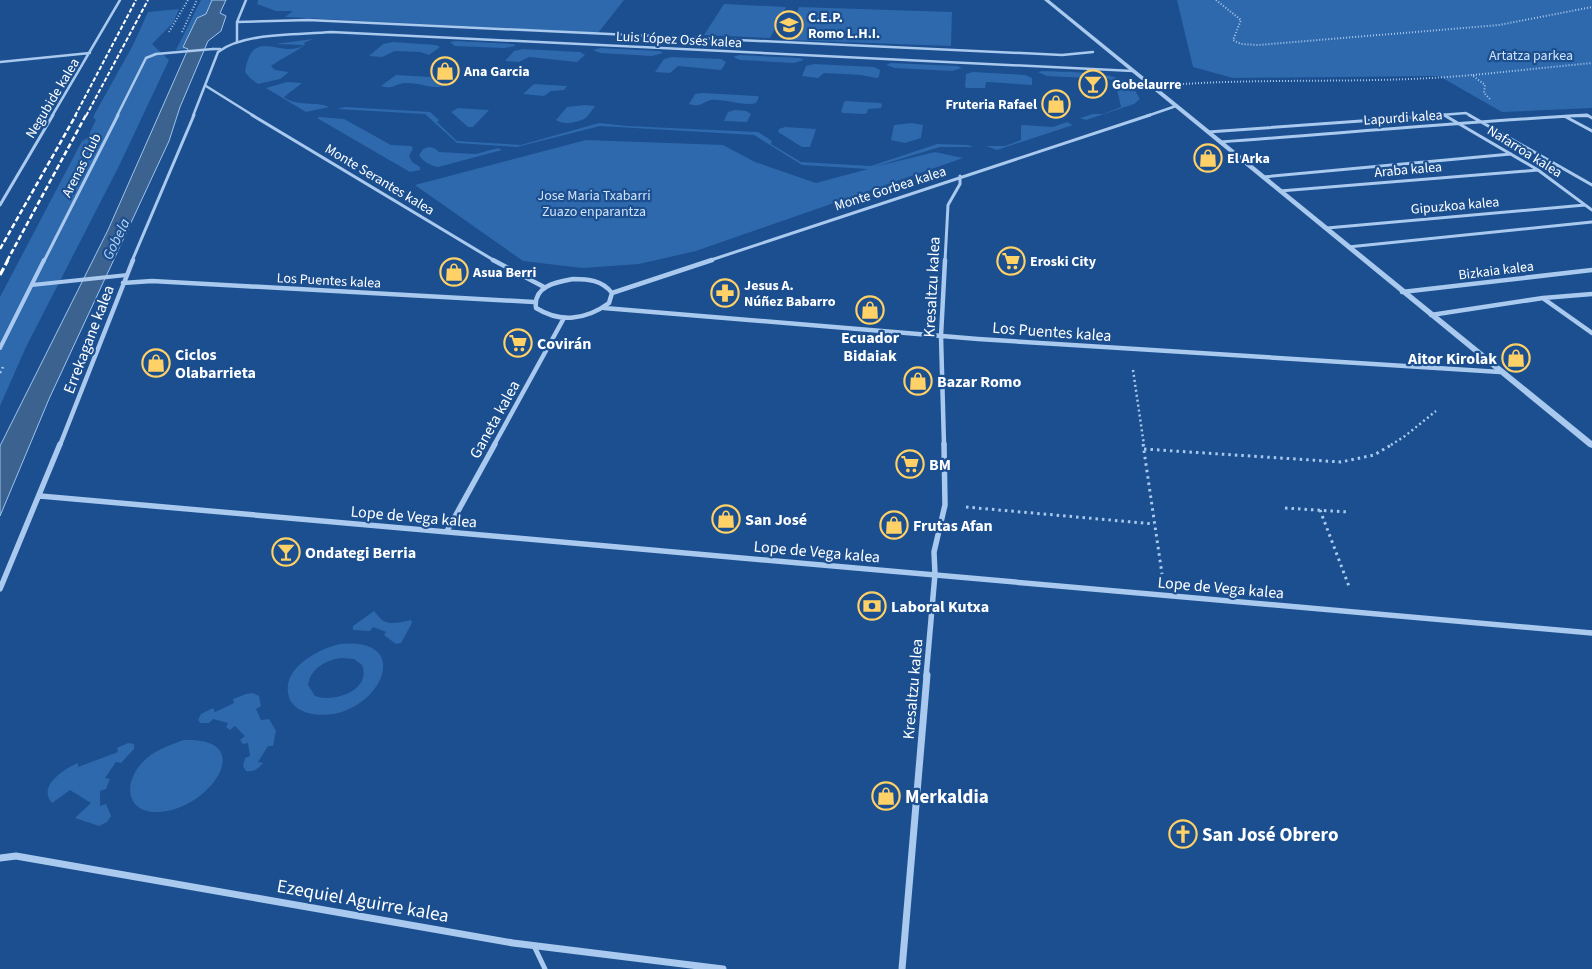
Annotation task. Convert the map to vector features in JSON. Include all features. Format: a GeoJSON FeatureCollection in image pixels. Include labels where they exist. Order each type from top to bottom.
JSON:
{"type":"FeatureCollection","features":[{"type":"Feature","properties":{"kind":"street","name":"Negubide kalea"},"geometry":{"type":"LineString","coordinates":[[0,206],[120,0]]}},
{"type":"Feature","properties":{"kind":"street"},"geometry":{"type":"LineString","coordinates":[[237,42],[237,22],[246,0]]}},
{"type":"Feature","properties":{"kind":"street"},"geometry":{"type":"LineString","coordinates":[[1046,0],[1327,228],[1500,372],[1592,445]]}},
{"type":"Feature","properties":{"kind":"street","name":"Luis López Osés kalea"},"geometry":{"type":"LineString","coordinates":[[237,22],[308,20],[1062,55],[1093,52]]}},
{"type":"Feature","properties":{"kind":"street","name":"Luis López Osés kalea"},"geometry":{"type":"LineString","coordinates":[[220,49],[237,42],[258,38],[331,32],[1133,71]]}},
{"type":"Feature","properties":{"kind":"street"},"geometry":{"type":"LineString","coordinates":[[156,54],[220,49]]}},
{"type":"Feature","properties":{"kind":"street","name":"Errekagane kalea"},"geometry":{"type":"LineString","coordinates":[[0,589],[40,496],[123,283],[220,49]]}},
{"type":"Feature","properties":{"kind":"street"},"geometry":{"type":"LineString","coordinates":[[0,62],[90,53]]}},
{"type":"Feature","properties":{"kind":"street","name":"Arenas Club"},"geometry":{"type":"LineString","coordinates":[[0,348],[146,58],[156,54]]}},
{"type":"Feature","properties":{"kind":"street","name":"Monte Serantes kalea"},"geometry":{"type":"LineString","coordinates":[[206,86],[516,274],[544,288]]}},
{"type":"Feature","properties":{"kind":"street","name":"Monte Gorbea kalea"},"geometry":{"type":"LineString","coordinates":[[612,293],[960,176],[1176,106]]}},
{"type":"Feature","properties":{"kind":"street","name":"Lapurdi kalea"},"geometry":{"type":"LineString","coordinates":[[1208,132],[1466,113]]}},
{"type":"Feature","properties":{"kind":"street","name":"Nafarroa kalea"},"geometry":{"type":"LineString","coordinates":[[1466,113],[1592,185]]}},
{"type":"Feature","properties":{"kind":"street","name":"Nafarroa kalea"},"geometry":{"type":"LineString","coordinates":[[1444,115],[1538,170],[1592,210]]}},
{"type":"Feature","properties":{"kind":"street","name":"Lapurdi kalea"},"geometry":{"type":"LineString","coordinates":[[1220,142],[1460,125],[1482,121],[1587,115],[1592,118]]}},
{"type":"Feature","properties":{"kind":"street"},"geometry":{"type":"LineString","coordinates":[[1565,117],[1592,131]]}},
{"type":"Feature","properties":{"kind":"street","name":"Araba kalea"},"geometry":{"type":"LineString","coordinates":[[1263,177],[1511,154]]}},
{"type":"Feature","properties":{"kind":"street","name":"Araba kalea"},"geometry":{"type":"LineString","coordinates":[[1280,191],[1538,170]]}},
{"type":"Feature","properties":{"kind":"street","name":"Kresaltzu kalea"},"geometry":{"type":"LineString","coordinates":[[902,969],[935,574],[934,552],[945,505],[941,336],[948,205],[960,184],[960,176]]}},
{"type":"Feature","properties":{"kind":"street","name":"Gipuzkoa kalea"},"geometry":{"type":"LineString","coordinates":[[1327,228],[1585,205]]}},
{"type":"Feature","properties":{"kind":"street","name":"Gipuzkoa kalea"},"geometry":{"type":"LineString","coordinates":[[1348,247],[1592,222]]}},
{"type":"Feature","properties":{"kind":"street","name":"Bizkaia kalea"},"geometry":{"type":"LineString","coordinates":[[1402,292],[1592,270]]}},
{"type":"Feature","properties":{"kind":"street"},"geometry":{"type":"LineString","coordinates":[[32,286],[127,274]]}},
{"type":"Feature","properties":{"kind":"street"},"geometry":{"type":"LineString","coordinates":[[584,279],[603,283],[612,293],[609,303],[604,308],[586,316],[564,318],[542,313],[536,308],[534,302],[539,292],[544,288],[563,280],[584,279]]}},
{"type":"Feature","properties":{"kind":"street","name":"Los Puentes kalea"},"geometry":{"type":"LineString","coordinates":[[123,283],[152,281],[534,302]]}},
{"type":"Feature","properties":{"kind":"street"},"geometry":{"type":"LineString","coordinates":[[1431,315],[1543,298],[1592,294]]}},
{"type":"Feature","properties":{"kind":"street"},"geometry":{"type":"LineString","coordinates":[[1543,298],[1592,333]]}},
{"type":"Feature","properties":{"kind":"street","name":"Los Puentes kalea"},"geometry":{"type":"LineString","coordinates":[[604,308],[941,336],[1500,372]]}},
{"type":"Feature","properties":{"kind":"street","name":"Ganeta kalea"},"geometry":{"type":"LineString","coordinates":[[447,531],[564,318]]}},
{"type":"Feature","properties":{"kind":"street","name":"Lope de Vega kalea"},"geometry":{"type":"LineString","coordinates":[[40,496],[1592,633]]}},
{"type":"Feature","properties":{"kind":"street","name":"Ezequiel Aguirre kalea"},"geometry":{"type":"LineString","coordinates":[[0,858],[16,856],[534,946],[722,969]]}},
{"type":"Feature","properties":{"kind":"lane"},"geometry":{"type":"LineString","coordinates":[[534,946],[545,969]]}},
{"type":"Feature","properties":{"kind":"path"},"geometry":{"type":"LineString","coordinates":[[156,54],[188,0]]}},
{"type":"Feature","properties":{"kind":"path"},"geometry":{"type":"LineString","coordinates":[[178,39],[197,0]]}},
{"type":"Feature","properties":{"kind":"path"},"geometry":{"type":"LineString","coordinates":[[1216,0],[1241,20],[1233,40],[1242,44],[1258,45],[1499,25],[1592,7]]}},
{"type":"Feature","properties":{"kind":"path"},"geometry":{"type":"LineString","coordinates":[[1153,87],[1233,80],[1432,79],[1592,63]]}},
{"type":"Feature","properties":{"kind":"path"},"geometry":{"type":"LineString","coordinates":[[1472,75],[1485,86],[1484,93],[1495,104]]}},
{"type":"Feature","properties":{"kind":"path"},"geometry":{"type":"LineString","coordinates":[[1130,349],[1164,594]]}},
{"type":"Feature","properties":{"kind":"path"},"geometry":{"type":"LineString","coordinates":[[1144,449],[1341,462],[1374,455],[1405,436],[1436,411]]}},
{"type":"Feature","properties":{"kind":"path"},"geometry":{"type":"LineString","coordinates":[[945,505],[1154,524]]}},
{"type":"Feature","properties":{"kind":"path"},"geometry":{"type":"LineString","coordinates":[[1286,508],[1348,512]]}},
{"type":"Feature","properties":{"kind":"path"},"geometry":{"type":"LineString","coordinates":[[1320,510],[1359,612]]}},
{"type":"Feature","properties":{"kind":"green space"},"geometry":{"type":"Polygon","coordinates":[[[201,0],[212,0],[206,14],[197,18],[183,46],[188,49],[176,50],[201,0]]]}},
{"type":"Feature","properties":{"kind":"green space"},"geometry":{"type":"Polygon","coordinates":[[[258,0],[624,0],[598,33],[285,17],[293,11],[276,11],[257,4],[258,0]]]}},
{"type":"Feature","properties":{"kind":"green space","name":"Artatza parkea"},"geometry":{"type":"Polygon","coordinates":[[[1177,0],[1592,0],[1592,108],[1502,112],[1439,76],[1233,78],[1193,67],[1177,0]]]}},
{"type":"Feature","properties":{"kind":"green space"},"geometry":{"type":"Polygon","coordinates":[[[724,4],[786,7],[770,38],[704,35],[724,4]]]}},
{"type":"Feature","properties":{"kind":"green space"},"geometry":{"type":"Polygon","coordinates":[[[799,7],[952,12],[951,46],[787,40],[799,7]]]}},
{"type":"Feature","properties":{"kind":"green space"},"geometry":{"type":"Polygon","coordinates":[[[179,9],[173,23],[152,44],[169,60],[119,166],[26,347],[0,406],[0,297],[82,141],[87,138],[96,120],[93,117],[133,45],[148,12],[179,9]]]}},
{"type":"Feature","properties":{"kind":"green space"},"geometry":{"type":"Polygon","coordinates":[[[313,39],[304,43],[305,45],[271,66],[275,70],[289,72],[280,79],[258,84],[245,72],[249,58],[254,50],[261,46],[286,49],[295,48],[304,45],[275,44],[313,39]]]}},
{"type":"Feature","properties":{"kind":"green space"},"geometry":{"type":"Polygon","coordinates":[[[393,42],[436,45],[440,47],[429,55],[420,52],[395,51],[382,57],[369,56],[383,44],[393,42]]]}},
{"type":"Feature","properties":{"kind":"green space"},"geometry":{"type":"Polygon","coordinates":[[[450,42],[513,44],[516,46],[504,48],[455,46],[450,42]]]}},
{"type":"Feature","properties":{"kind":"green space"},"geometry":{"type":"Polygon","coordinates":[[[600,48],[660,51],[663,53],[652,56],[600,53],[593,50],[600,48]]]}},
{"type":"Feature","properties":{"kind":"green space"},"geometry":{"type":"Polygon","coordinates":[[[523,49],[580,52],[585,55],[577,62],[529,57],[519,62],[505,61],[514,51],[523,49]]]}},
{"type":"Feature","properties":{"kind":"green space"},"geometry":{"type":"Polygon","coordinates":[[[739,55],[800,58],[804,60],[794,63],[740,60],[733,57],[739,55]]]}},
{"type":"Feature","properties":{"kind":"green space"},"geometry":{"type":"Polygon","coordinates":[[[672,57],[721,59],[726,62],[720,70],[678,66],[670,73],[655,72],[664,59],[672,57]]]}},
{"type":"Feature","properties":{"kind":"green space"},"geometry":{"type":"Polygon","coordinates":[[[891,63],[957,66],[962,68],[952,71],[895,68],[886,65],[891,63]]]}},
{"type":"Feature","properties":{"kind":"green space"},"geometry":{"type":"Polygon","coordinates":[[[814,64],[874,67],[880,70],[879,77],[824,73],[818,78],[802,76],[806,66],[814,64]]]}},
{"type":"Feature","properties":{"kind":"green space"},"geometry":{"type":"Polygon","coordinates":[[[973,72],[1025,75],[1032,78],[1032,85],[986,82],[985,88],[967,88],[965,87],[966,74],[973,72]]]}},
{"type":"Feature","properties":{"kind":"green space"},"geometry":{"type":"Polygon","coordinates":[[[1038,72],[1089,73],[1114,77],[1124,80],[1131,85],[1140,99],[1134,104],[1086,120],[1080,118],[1093,114],[1103,114],[1121,107],[1115,81],[1047,76],[1038,72]]]}},
{"type":"Feature","properties":{"kind":"green space"},"geometry":{"type":"Polygon","coordinates":[[[396,75],[448,78],[451,81],[440,87],[409,83],[391,87],[381,86],[396,75]]]}},
{"type":"Feature","properties":{"kind":"green space"},"geometry":{"type":"Polygon","coordinates":[[[287,82],[302,83],[284,97],[289,100],[329,107],[306,112],[266,88],[287,82]]]}},
{"type":"Feature","properties":{"kind":"green space"},"geometry":{"type":"Polygon","coordinates":[[[534,84],[567,86],[564,90],[551,91],[544,96],[523,94],[534,84]]]}},
{"type":"Feature","properties":{"kind":"green space"},"geometry":{"type":"Polygon","coordinates":[[[695,94],[759,97],[756,103],[750,104],[712,100],[697,105],[689,104],[695,94]]]}},
{"type":"Feature","properties":{"kind":"green space"},"geometry":{"type":"Polygon","coordinates":[[[846,101],[882,104],[881,108],[868,109],[867,113],[864,114],[843,113],[841,112],[846,101]]]}},
{"type":"Feature","properties":{"kind":"green space"},"geometry":{"type":"Polygon","coordinates":[[[595,106],[584,119],[570,123],[562,123],[556,120],[567,107],[595,106]]]}},
{"type":"Feature","properties":{"kind":"green space","name":"Jose Maria Txabarri Zuazo enparantza"},"geometry":{"type":"Polygon","coordinates":[[[345,107],[430,112],[439,120],[437,122],[457,141],[521,145],[599,123],[758,132],[772,141],[771,144],[801,162],[871,166],[937,144],[968,145],[973,147],[940,147],[874,167],[935,152],[963,158],[696,251],[639,264],[582,268],[523,261],[415,185],[586,140],[723,145],[755,162],[816,183],[868,169],[802,165],[754,135],[600,126],[517,147],[457,143],[425,114],[337,109],[345,107]]]}},
{"type":"Feature","properties":{"kind":"green space"},"geometry":{"type":"Polygon","coordinates":[[[458,108],[489,110],[473,127],[468,127],[451,112],[458,108]]]}},
{"type":"Feature","properties":{"kind":"green space"},"geometry":{"type":"Polygon","coordinates":[[[735,110],[746,111],[751,114],[747,122],[724,121],[728,112],[735,110]]]}},
{"type":"Feature","properties":{"kind":"green space"},"geometry":{"type":"Polygon","coordinates":[[[317,118],[344,119],[391,145],[411,146],[413,148],[409,156],[412,162],[420,167],[420,170],[410,172],[317,118]]]}},
{"type":"Feature","properties":{"kind":"green space"},"geometry":{"type":"Polygon","coordinates":[[[1067,122],[1073,125],[997,150],[986,146],[1005,146],[1021,140],[1022,125],[1053,127],[1067,122]]]}},
{"type":"Feature","properties":{"kind":"green space"},"geometry":{"type":"Polygon","coordinates":[[[912,123],[923,125],[921,138],[905,143],[891,140],[894,125],[912,123]]]}},
{"type":"Feature","properties":{"kind":"green space"},"geometry":{"type":"Polygon","coordinates":[[[785,127],[816,129],[810,147],[802,147],[778,132],[779,129],[785,127]]]}},
{"type":"Feature","properties":{"kind":"green space"},"geometry":{"type":"Polygon","coordinates":[[[429,147],[439,152],[476,154],[498,148],[502,150],[438,167],[427,163],[419,155],[423,149],[429,147]]]}},
{"type":"Feature","properties":{"kind":"green space"},"geometry":{"type":"Polygon","coordinates":[[[374,611],[382,620],[390,623],[411,620],[412,623],[401,643],[396,644],[384,635],[386,632],[373,627],[370,631],[353,630],[353,626],[374,611]]]}},
{"type":"Feature","properties":{"kind":"green space"},"geometry":{"type":"Polygon","coordinates":[[[340,644],[365,645],[379,654],[383,667],[379,682],[368,696],[352,708],[331,714],[302,711],[290,700],[288,687],[290,678],[295,669],[303,662],[321,650],[340,644]],[[335,659],[320,666],[312,674],[308,685],[315,696],[331,698],[349,693],[356,688],[364,674],[362,665],[354,659],[335,659]]]}},
{"type":"Feature","properties":{"kind":"green space"},"geometry":{"type":"Polygon","coordinates":[[[253,693],[259,696],[261,706],[256,709],[261,720],[269,719],[276,731],[273,746],[268,746],[258,762],[263,763],[256,770],[251,771],[246,771],[243,766],[245,758],[250,756],[248,743],[243,744],[240,740],[245,736],[235,726],[230,730],[226,727],[228,723],[213,719],[209,723],[201,723],[198,720],[201,714],[213,708],[215,712],[234,703],[233,699],[253,693]]]}},
{"type":"Feature","properties":{"kind":"green space"},"geometry":{"type":"Polygon","coordinates":[[[184,740],[206,742],[218,749],[223,759],[220,771],[212,784],[200,796],[184,806],[167,811],[153,812],[135,804],[131,796],[130,787],[138,767],[155,752],[184,740]]]}},
{"type":"Feature","properties":{"kind":"green space"},"geometry":{"type":"Polygon","coordinates":[[[128,743],[134,744],[134,749],[121,763],[116,762],[105,778],[110,779],[106,789],[100,791],[100,806],[106,804],[111,816],[107,822],[99,826],[75,818],[91,803],[70,790],[52,803],[48,797],[50,784],[66,769],[78,763],[78,767],[118,752],[117,748],[128,743]]]}},
{"type":"Feature","properties":{"kind":"water","name":"Gobela"},"geometry":{"type":"Polygon","coordinates":[[[212,0],[226,0],[220,13],[226,16],[221,31],[208,41],[180,107],[169,141],[49,399],[0,516],[0,446],[108,230],[188,49],[183,47],[197,18],[206,14],[212,0]]]}},
{"type":"Feature","properties":{"kind":"railway"},"geometry":{"type":"LineString","coordinates":[[75,116],[136,0]]}},
{"type":"Feature","properties":{"kind":"railway"},"geometry":{"type":"LineString","coordinates":[[86,116],[148,0]]}},
{"type":"Feature","properties":{"kind":"railway"},"geometry":{"type":"LineString","coordinates":[[0,249],[76,115]]}},
{"type":"Feature","properties":{"kind":"railway"},"geometry":{"type":"LineString","coordinates":[[7,261],[86,115]]}},
{"type":"Feature","properties":{"kind":"railway"},"geometry":{"type":"LineString","coordinates":[[0,275],[8,260]]}},
{"type":"Feature","properties":{"kind":"place","name":"C.E.P. Romo L.H.I."},"geometry":{"type":"Point","coordinates":[789,25]}},
{"type":"Feature","properties":{"kind":"place","name":"Ana Garcia"},"geometry":{"type":"Point","coordinates":[445,71]}},
{"type":"Feature","properties":{"kind":"place","name":"Gobelaurre"},"geometry":{"type":"Point","coordinates":[1093,84]}},
{"type":"Feature","properties":{"kind":"place","name":"Fruteria Rafael"},"geometry":{"type":"Point","coordinates":[1056,104]}},
{"type":"Feature","properties":{"kind":"place","name":"El Arka"},"geometry":{"type":"Point","coordinates":[1208,158]}},
{"type":"Feature","properties":{"kind":"place","name":"Eroski City"},"geometry":{"type":"Point","coordinates":[1011,261]}},
{"type":"Feature","properties":{"kind":"place","name":"Asua Berri"},"geometry":{"type":"Point","coordinates":[454,272]}},
{"type":"Feature","properties":{"kind":"place","name":"Jesus A. Núñez Babarro"},"geometry":{"type":"Point","coordinates":[725,293]}},
{"type":"Feature","properties":{"kind":"place","name":"Ecuador Bidaiak"},"geometry":{"type":"Point","coordinates":[870,310]}},
{"type":"Feature","properties":{"kind":"place","name":"Covirán"},"geometry":{"type":"Point","coordinates":[518,343]}},
{"type":"Feature","properties":{"kind":"place","name":"Aitor Kirolak"},"geometry":{"type":"Point","coordinates":[1516,358]}},
{"type":"Feature","properties":{"kind":"place","name":"Ciclos Olabarrieta"},"geometry":{"type":"Point","coordinates":[156,363]}},
{"type":"Feature","properties":{"kind":"place","name":"Bazar Romo"},"geometry":{"type":"Point","coordinates":[918,381]}},
{"type":"Feature","properties":{"kind":"place","name":"BM"},"geometry":{"type":"Point","coordinates":[910,464]}},
{"type":"Feature","properties":{"kind":"place","name":"San José"},"geometry":{"type":"Point","coordinates":[726,519]}},
{"type":"Feature","properties":{"kind":"place","name":"Frutas Afan"},"geometry":{"type":"Point","coordinates":[894,525]}},
{"type":"Feature","properties":{"kind":"place","name":"Ondategi Berria"},"geometry":{"type":"Point","coordinates":[286,552]}},
{"type":"Feature","properties":{"kind":"place","name":"Laboral Kutxa"},"geometry":{"type":"Point","coordinates":[872,606]}},
{"type":"Feature","properties":{"kind":"place","name":"Merkaldia"},"geometry":{"type":"Point","coordinates":[886,796]}},
{"type":"Feature","properties":{"kind":"place","name":"San José Obrero"},"geometry":{"type":"Point","coordinates":[1183,834]}}]}
